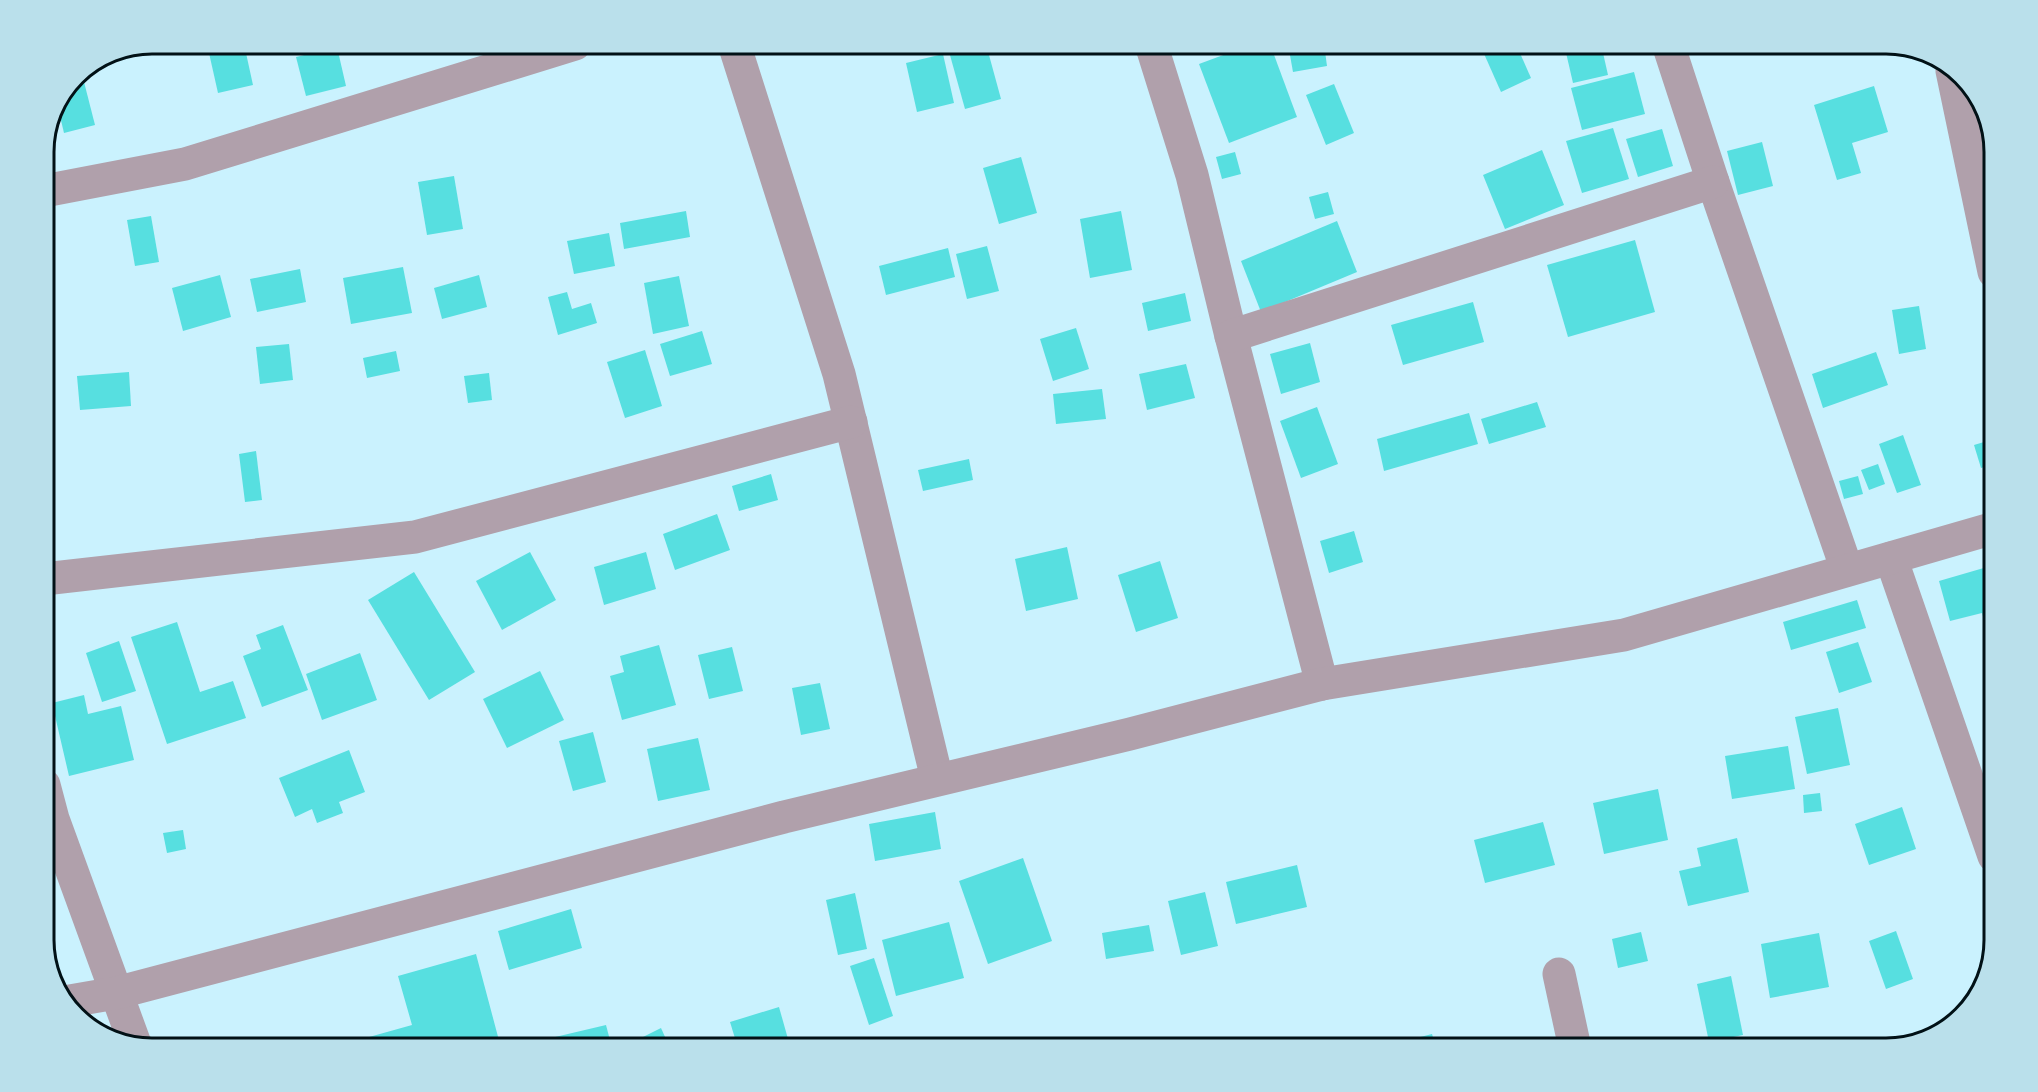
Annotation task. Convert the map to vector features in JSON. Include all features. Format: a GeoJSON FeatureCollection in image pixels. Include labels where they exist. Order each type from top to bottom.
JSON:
{"type":"FeatureCollection","features":[{"type":"Feature","properties":{"kind":"street"},"geometry":{"type":"LineString","coordinates":[[54,189],[185,164],[542,54]]}},
{"type":"Feature","properties":{"kind":"street"},"geometry":{"type":"LineString","coordinates":[[737,54],[839,374],[937,779]]}},
{"type":"Feature","properties":{"kind":"street"},"geometry":{"type":"LineString","coordinates":[[1154,54],[1192,176],[1231,336],[1322,684]]}},
{"type":"Feature","properties":{"kind":"street"},"geometry":{"type":"LineString","coordinates":[[1671,54],[1847,570]]}},
{"type":"Feature","properties":{"kind":"street"},"geometry":{"type":"LineString","coordinates":[[1954,82],[1984,224]]}},
{"type":"Feature","properties":{"kind":"street"},"geometry":{"type":"LineString","coordinates":[[1231,336],[1713,182]]}},
{"type":"Feature","properties":{"kind":"street"},"geometry":{"type":"LineString","coordinates":[[54,578],[415,537],[851,422]]}},
{"type":"Feature","properties":{"kind":"street"},"geometry":{"type":"LineString","coordinates":[[75,1000],[116,993],[772,820],[1130,734],[1322,684],[1624,635],[1984,531]]}},
{"type":"Feature","properties":{"kind":"street"},"geometry":{"type":"LineString","coordinates":[[1891,558],[1984,824]]}},
{"type":"Feature","properties":{"kind":"street"},"geometry":{"type":"LineString","coordinates":[[54,824],[132,1036]]}},
{"type":"Feature","properties":{"kind":"street"},"geometry":{"type":"LineString","coordinates":[[1559,974],[1573,1038]]}},
{"type":"Feature","properties":{"kind":"building"},"geometry":{"type":"Polygon","coordinates":[[[209,54],[246,54],[253,85],[218,93],[209,54]]]}},
{"type":"Feature","properties":{"kind":"building"},"geometry":{"type":"Polygon","coordinates":[[[308,54],[339,54],[346,86],[306,96],[296,57],[308,54]]]}},
{"type":"Feature","properties":{"kind":"building"},"geometry":{"type":"Polygon","coordinates":[[[943,54],[954,103],[917,112],[906,63],[943,54]]]}},
{"type":"Feature","properties":{"kind":"building"},"geometry":{"type":"Polygon","coordinates":[[[950,54],[989,54],[1001,99],[965,109],[950,54]]]}},
{"type":"Feature","properties":{"kind":"building"},"geometry":{"type":"Polygon","coordinates":[[[1226,54],[1274,54],[1297,117],[1229,143],[1199,64],[1226,54]]]}},
{"type":"Feature","properties":{"kind":"building"},"geometry":{"type":"Polygon","coordinates":[[[1290,54],[1325,54],[1327,66],[1293,72],[1290,54]]]}},
{"type":"Feature","properties":{"kind":"building"},"geometry":{"type":"Polygon","coordinates":[[[1484,54],[1520,54],[1531,78],[1501,92],[1484,54]]]}},
{"type":"Feature","properties":{"kind":"building"},"geometry":{"type":"Polygon","coordinates":[[[1566,54],[1603,54],[1608,75],[1573,83],[1566,54]]]}},
{"type":"Feature","properties":{"kind":"building"},"geometry":{"type":"Polygon","coordinates":[[[1634,72],[1645,114],[1582,130],[1571,88],[1634,72]]]}},
{"type":"Feature","properties":{"kind":"building"},"geometry":{"type":"Polygon","coordinates":[[[84,82],[95,125],[64,133],[60,118],[64,109],[74,92],[84,82]]]}},
{"type":"Feature","properties":{"kind":"building"},"geometry":{"type":"Polygon","coordinates":[[[1334,84],[1354,133],[1326,145],[1306,95],[1334,84]]]}},
{"type":"Feature","properties":{"kind":"building"},"geometry":{"type":"Polygon","coordinates":[[[1874,86],[1888,132],[1852,143],[1861,173],[1837,180],[1814,105],[1874,86]]]}},
{"type":"Feature","properties":{"kind":"building"},"geometry":{"type":"Polygon","coordinates":[[[1613,128],[1629,179],[1582,193],[1566,141],[1613,128]]]}},
{"type":"Feature","properties":{"kind":"building"},"geometry":{"type":"Polygon","coordinates":[[[1662,129],[1673,166],[1638,177],[1626,139],[1662,129]]]}},
{"type":"Feature","properties":{"kind":"building"},"geometry":{"type":"Polygon","coordinates":[[[1762,142],[1773,186],[1738,195],[1727,151],[1762,142]]]}},
{"type":"Feature","properties":{"kind":"building"},"geometry":{"type":"Polygon","coordinates":[[[1542,150],[1564,205],[1505,229],[1483,175],[1542,150]]]}},
{"type":"Feature","properties":{"kind":"building"},"geometry":{"type":"Polygon","coordinates":[[[1235,152],[1241,174],[1222,179],[1216,157],[1235,152]]]}},
{"type":"Feature","properties":{"kind":"building"},"geometry":{"type":"Polygon","coordinates":[[[1021,157],[1037,213],[999,224],[983,168],[1021,157]]]}},
{"type":"Feature","properties":{"kind":"building"},"geometry":{"type":"Polygon","coordinates":[[[454,176],[463,229],[427,235],[418,182],[454,176]]]}},
{"type":"Feature","properties":{"kind":"building"},"geometry":{"type":"Polygon","coordinates":[[[1328,192],[1334,214],[1315,219],[1309,197],[1328,192]]]}},
{"type":"Feature","properties":{"kind":"building"},"geometry":{"type":"Polygon","coordinates":[[[686,211],[690,237],[624,249],[620,223],[686,211]]]}},
{"type":"Feature","properties":{"kind":"building"},"geometry":{"type":"Polygon","coordinates":[[[1121,211],[1132,270],[1090,278],[1080,219],[1121,211]]]}},
{"type":"Feature","properties":{"kind":"building"},"geometry":{"type":"Polygon","coordinates":[[[151,216],[159,262],[135,266],[127,220],[151,216]]]}},
{"type":"Feature","properties":{"kind":"building"},"geometry":{"type":"Polygon","coordinates":[[[1337,221],[1357,272],[1261,312],[1241,261],[1337,221]]]}},
{"type":"Feature","properties":{"kind":"building"},"geometry":{"type":"Polygon","coordinates":[[[609,233],[615,266],[574,274],[567,241],[609,233]]]}},
{"type":"Feature","properties":{"kind":"building"},"geometry":{"type":"Polygon","coordinates":[[[1635,240],[1655,312],[1568,337],[1547,265],[1635,240]]]}},
{"type":"Feature","properties":{"kind":"building"},"geometry":{"type":"Polygon","coordinates":[[[987,246],[999,291],[967,299],[956,254],[987,246]]]}},
{"type":"Feature","properties":{"kind":"building"},"geometry":{"type":"Polygon","coordinates":[[[948,248],[955,277],[886,295],[879,266],[948,248]]]}},
{"type":"Feature","properties":{"kind":"building"},"geometry":{"type":"Polygon","coordinates":[[[403,267],[412,313],[351,324],[343,278],[403,267]]]}},
{"type":"Feature","properties":{"kind":"building"},"geometry":{"type":"Polygon","coordinates":[[[300,269],[306,302],[257,312],[250,279],[300,269]]]}},
{"type":"Feature","properties":{"kind":"building"},"geometry":{"type":"Polygon","coordinates":[[[220,275],[231,317],[183,331],[172,288],[220,275]]]}},
{"type":"Feature","properties":{"kind":"building"},"geometry":{"type":"Polygon","coordinates":[[[479,275],[487,307],[442,319],[434,288],[479,275]]]}},
{"type":"Feature","properties":{"kind":"building"},"geometry":{"type":"Polygon","coordinates":[[[679,276],[689,326],[653,334],[644,283],[679,276]]]}},
{"type":"Feature","properties":{"kind":"building"},"geometry":{"type":"Polygon","coordinates":[[[567,292],[572,309],[591,303],[597,323],[558,335],[548,297],[567,292]]]}},
{"type":"Feature","properties":{"kind":"building"},"geometry":{"type":"Polygon","coordinates":[[[1185,293],[1191,321],[1148,331],[1142,303],[1185,293]]]}},
{"type":"Feature","properties":{"kind":"building"},"geometry":{"type":"Polygon","coordinates":[[[1473,302],[1484,342],[1403,365],[1391,325],[1473,302]]]}},
{"type":"Feature","properties":{"kind":"building"},"geometry":{"type":"Polygon","coordinates":[[[1919,306],[1926,349],[1899,354],[1892,310],[1919,306]]]}},
{"type":"Feature","properties":{"kind":"building"},"geometry":{"type":"Polygon","coordinates":[[[1076,328],[1089,369],[1053,381],[1040,339],[1076,328]]]}},
{"type":"Feature","properties":{"kind":"building"},"geometry":{"type":"Polygon","coordinates":[[[702,331],[712,364],[670,376],[660,344],[702,331]]]}},
{"type":"Feature","properties":{"kind":"building"},"geometry":{"type":"Polygon","coordinates":[[[1310,343],[1320,382],[1281,394],[1270,354],[1310,343]]]}},
{"type":"Feature","properties":{"kind":"building"},"geometry":{"type":"Polygon","coordinates":[[[289,344],[293,380],[260,384],[256,347],[289,344]]]}},
{"type":"Feature","properties":{"kind":"building"},"geometry":{"type":"Polygon","coordinates":[[[645,350],[662,406],[625,418],[607,362],[645,350]]]}},
{"type":"Feature","properties":{"kind":"building"},"geometry":{"type":"Polygon","coordinates":[[[396,351],[400,371],[367,378],[363,358],[396,351]]]}},
{"type":"Feature","properties":{"kind":"building"},"geometry":{"type":"Polygon","coordinates":[[[1876,352],[1888,385],[1823,408],[1812,374],[1876,352]]]}},
{"type":"Feature","properties":{"kind":"building"},"geometry":{"type":"Polygon","coordinates":[[[1186,364],[1195,398],[1147,410],[1139,374],[1186,364]]]}},
{"type":"Feature","properties":{"kind":"building"},"geometry":{"type":"Polygon","coordinates":[[[129,372],[131,406],[80,410],[77,376],[129,372]]]}},
{"type":"Feature","properties":{"kind":"building"},"geometry":{"type":"Polygon","coordinates":[[[489,373],[492,400],[468,403],[464,376],[489,373]]]}},
{"type":"Feature","properties":{"kind":"building"},"geometry":{"type":"Polygon","coordinates":[[[1102,389],[1106,419],[1056,424],[1053,394],[1102,389]]]}},
{"type":"Feature","properties":{"kind":"building"},"geometry":{"type":"Polygon","coordinates":[[[1537,402],[1546,427],[1489,444],[1481,419],[1537,402]]]}},
{"type":"Feature","properties":{"kind":"building"},"geometry":{"type":"Polygon","coordinates":[[[1317,407],[1338,464],[1301,478],[1280,421],[1317,407]]]}},
{"type":"Feature","properties":{"kind":"building"},"geometry":{"type":"Polygon","coordinates":[[[1469,413],[1478,444],[1384,471],[1377,439],[1469,413]]]}},
{"type":"Feature","properties":{"kind":"building"},"geometry":{"type":"Polygon","coordinates":[[[1903,435],[1921,485],[1897,493],[1879,444],[1903,435]]]}},
{"type":"Feature","properties":{"kind":"building"},"geometry":{"type":"Polygon","coordinates":[[[1984,442],[1984,467],[1981,468],[1974,445],[1984,442]]]}},
{"type":"Feature","properties":{"kind":"building"},"geometry":{"type":"Polygon","coordinates":[[[256,451],[262,500],[245,502],[239,454],[256,451]]]}},
{"type":"Feature","properties":{"kind":"building"},"geometry":{"type":"Polygon","coordinates":[[[969,459],[973,480],[923,491],[918,470],[969,459]]]}},
{"type":"Feature","properties":{"kind":"building"},"geometry":{"type":"Polygon","coordinates":[[[1878,464],[1885,484],[1869,490],[1861,470],[1878,464]]]}},
{"type":"Feature","properties":{"kind":"building"},"geometry":{"type":"Polygon","coordinates":[[[771,474],[778,500],[739,511],[732,486],[771,474]]]}},
{"type":"Feature","properties":{"kind":"building"},"geometry":{"type":"Polygon","coordinates":[[[1858,476],[1863,494],[1844,499],[1839,481],[1858,476]]]}},
{"type":"Feature","properties":{"kind":"building"},"geometry":{"type":"Polygon","coordinates":[[[717,514],[730,550],[675,570],[663,534],[717,514]]]}},
{"type":"Feature","properties":{"kind":"building"},"geometry":{"type":"Polygon","coordinates":[[[1354,531],[1363,562],[1329,573],[1320,541],[1354,531]]]}},
{"type":"Feature","properties":{"kind":"building"},"geometry":{"type":"Polygon","coordinates":[[[1067,547],[1078,599],[1026,611],[1015,559],[1067,547]]]}},
{"type":"Feature","properties":{"kind":"building"},"geometry":{"type":"Polygon","coordinates":[[[530,552],[556,600],[502,630],[476,581],[530,552]]]}},
{"type":"Feature","properties":{"kind":"building"},"geometry":{"type":"Polygon","coordinates":[[[646,552],[656,589],[604,605],[594,567],[646,552]]]}},
{"type":"Feature","properties":{"kind":"building"},"geometry":{"type":"Polygon","coordinates":[[[1160,561],[1178,618],[1136,632],[1118,575],[1160,561]]]}},
{"type":"Feature","properties":{"kind":"building"},"geometry":{"type":"Polygon","coordinates":[[[1984,568],[1984,620],[1982,613],[1950,621],[1939,581],[1984,568]]]}},
{"type":"Feature","properties":{"kind":"building"},"geometry":{"type":"Polygon","coordinates":[[[414,572],[475,672],[429,700],[368,600],[414,572]]]}},
{"type":"Feature","properties":{"kind":"building"},"geometry":{"type":"Polygon","coordinates":[[[1857,600],[1866,628],[1791,650],[1783,622],[1857,600]]]}},
{"type":"Feature","properties":{"kind":"building"},"geometry":{"type":"Polygon","coordinates":[[[177,622],[200,692],[233,681],[246,718],[167,744],[131,637],[177,622]]]}},
{"type":"Feature","properties":{"kind":"building"},"geometry":{"type":"Polygon","coordinates":[[[283,625],[308,690],[262,707],[243,656],[261,649],[256,635],[283,625]]]}},
{"type":"Feature","properties":{"kind":"building"},"geometry":{"type":"Polygon","coordinates":[[[119,641],[136,691],[102,702],[86,653],[119,641]]]}},
{"type":"Feature","properties":{"kind":"building"},"geometry":{"type":"Polygon","coordinates":[[[1858,642],[1872,682],[1839,693],[1826,652],[1858,642]]]}},
{"type":"Feature","properties":{"kind":"building"},"geometry":{"type":"Polygon","coordinates":[[[659,645],[676,705],[622,720],[610,676],[624,672],[620,656],[659,645]]]}},
{"type":"Feature","properties":{"kind":"building"},"geometry":{"type":"Polygon","coordinates":[[[732,647],[743,691],[709,699],[698,655],[732,647]]]}},
{"type":"Feature","properties":{"kind":"building"},"geometry":{"type":"Polygon","coordinates":[[[360,653],[377,700],[322,720],[306,674],[360,653]]]}},
{"type":"Feature","properties":{"kind":"building"},"geometry":{"type":"Polygon","coordinates":[[[540,671],[564,720],[507,748],[483,699],[540,671]]]}},
{"type":"Feature","properties":{"kind":"building"},"geometry":{"type":"Polygon","coordinates":[[[820,683],[830,729],[801,735],[792,688],[820,683]]]}},
{"type":"Feature","properties":{"kind":"building"},"geometry":{"type":"Polygon","coordinates":[[[84,695],[88,714],[121,706],[134,760],[69,776],[54,712],[54,702],[84,695]]]}},
{"type":"Feature","properties":{"kind":"building"},"geometry":{"type":"Polygon","coordinates":[[[1838,708],[1850,765],[1807,774],[1795,717],[1838,708]]]}},
{"type":"Feature","properties":{"kind":"building"},"geometry":{"type":"Polygon","coordinates":[[[593,732],[606,782],[573,791],[559,741],[593,732]]]}},
{"type":"Feature","properties":{"kind":"building"},"geometry":{"type":"Polygon","coordinates":[[[698,738],[710,790],[658,801],[647,749],[698,738]]]}},
{"type":"Feature","properties":{"kind":"building"},"geometry":{"type":"Polygon","coordinates":[[[1788,746],[1795,789],[1732,799],[1725,756],[1788,746]]]}},
{"type":"Feature","properties":{"kind":"building"},"geometry":{"type":"Polygon","coordinates":[[[349,750],[365,792],[339,802],[343,813],[317,823],[312,809],[295,817],[279,778],[349,750]]]}},
{"type":"Feature","properties":{"kind":"building"},"geometry":{"type":"Polygon","coordinates":[[[1658,789],[1668,840],[1604,854],[1593,803],[1658,789]]]}},
{"type":"Feature","properties":{"kind":"building"},"geometry":{"type":"Polygon","coordinates":[[[1820,793],[1822,811],[1804,813],[1803,795],[1820,793]]]}},
{"type":"Feature","properties":{"kind":"building"},"geometry":{"type":"Polygon","coordinates":[[[1902,807],[1916,849],[1869,865],[1855,824],[1902,807]]]}},
{"type":"Feature","properties":{"kind":"building"},"geometry":{"type":"Polygon","coordinates":[[[935,812],[941,849],[875,861],[869,824],[935,812]]]}},
{"type":"Feature","properties":{"kind":"building"},"geometry":{"type":"Polygon","coordinates":[[[1543,822],[1555,865],[1485,883],[1474,840],[1543,822]]]}},
{"type":"Feature","properties":{"kind":"building"},"geometry":{"type":"Polygon","coordinates":[[[183,830],[186,849],[167,853],[163,833],[183,830]]]}},
{"type":"Feature","properties":{"kind":"building"},"geometry":{"type":"Polygon","coordinates":[[[1737,838],[1749,892],[1688,906],[1679,871],[1701,866],[1697,848],[1737,838]]]}},
{"type":"Feature","properties":{"kind":"building"},"geometry":{"type":"Polygon","coordinates":[[[1023,858],[1052,941],[988,964],[959,881],[1023,858]]]}},
{"type":"Feature","properties":{"kind":"building"},"geometry":{"type":"Polygon","coordinates":[[[1297,865],[1307,907],[1236,924],[1226,882],[1297,865]]]}},
{"type":"Feature","properties":{"kind":"building"},"geometry":{"type":"Polygon","coordinates":[[[1205,892],[1218,946],[1181,955],[1168,901],[1205,892]]]}},
{"type":"Feature","properties":{"kind":"building"},"geometry":{"type":"Polygon","coordinates":[[[855,893],[867,949],[838,955],[826,900],[855,893]]]}},
{"type":"Feature","properties":{"kind":"building"},"geometry":{"type":"Polygon","coordinates":[[[571,909],[582,948],[509,970],[498,931],[571,909]]]}},
{"type":"Feature","properties":{"kind":"building"},"geometry":{"type":"Polygon","coordinates":[[[949,922],[964,978],[896,996],[882,940],[949,922]]]}},
{"type":"Feature","properties":{"kind":"building"},"geometry":{"type":"Polygon","coordinates":[[[1149,925],[1154,951],[1106,959],[1102,933],[1149,925]]]}},
{"type":"Feature","properties":{"kind":"building"},"geometry":{"type":"Polygon","coordinates":[[[1896,931],[1913,979],[1886,989],[1869,941],[1896,931]]]}},
{"type":"Feature","properties":{"kind":"building"},"geometry":{"type":"Polygon","coordinates":[[[1641,932],[1648,961],[1618,968],[1612,939],[1641,932]]]}},
{"type":"Feature","properties":{"kind":"building"},"geometry":{"type":"Polygon","coordinates":[[[1819,933],[1829,987],[1770,998],[1761,944],[1819,933]]]}},
{"type":"Feature","properties":{"kind":"building"},"geometry":{"type":"Polygon","coordinates":[[[476,954],[498,1038],[366,1038],[412,1025],[398,976],[476,954]]]}},
{"type":"Feature","properties":{"kind":"building"},"geometry":{"type":"Polygon","coordinates":[[[874,958],[893,1016],[869,1025],[850,966],[874,958]]]}},
{"type":"Feature","properties":{"kind":"building"},"geometry":{"type":"Polygon","coordinates":[[[1731,976],[1743,1035],[1708,1038],[1697,984],[1731,976]]]}},
{"type":"Feature","properties":{"kind":"building"},"geometry":{"type":"Polygon","coordinates":[[[779,1007],[788,1038],[735,1038],[730,1022],[779,1007]]]}},
{"type":"Feature","properties":{"kind":"building"},"geometry":{"type":"Polygon","coordinates":[[[606,1025],[609,1038],[551,1038],[606,1025]]]}},
{"type":"Feature","properties":{"kind":"building"},"geometry":{"type":"Polygon","coordinates":[[[661,1028],[666,1038],[641,1038],[661,1028]]]}},
{"type":"Feature","properties":{"kind":"building"},"geometry":{"type":"Polygon","coordinates":[[[1432,1034],[1433,1038],[1417,1038],[1432,1034]]]}}]}
